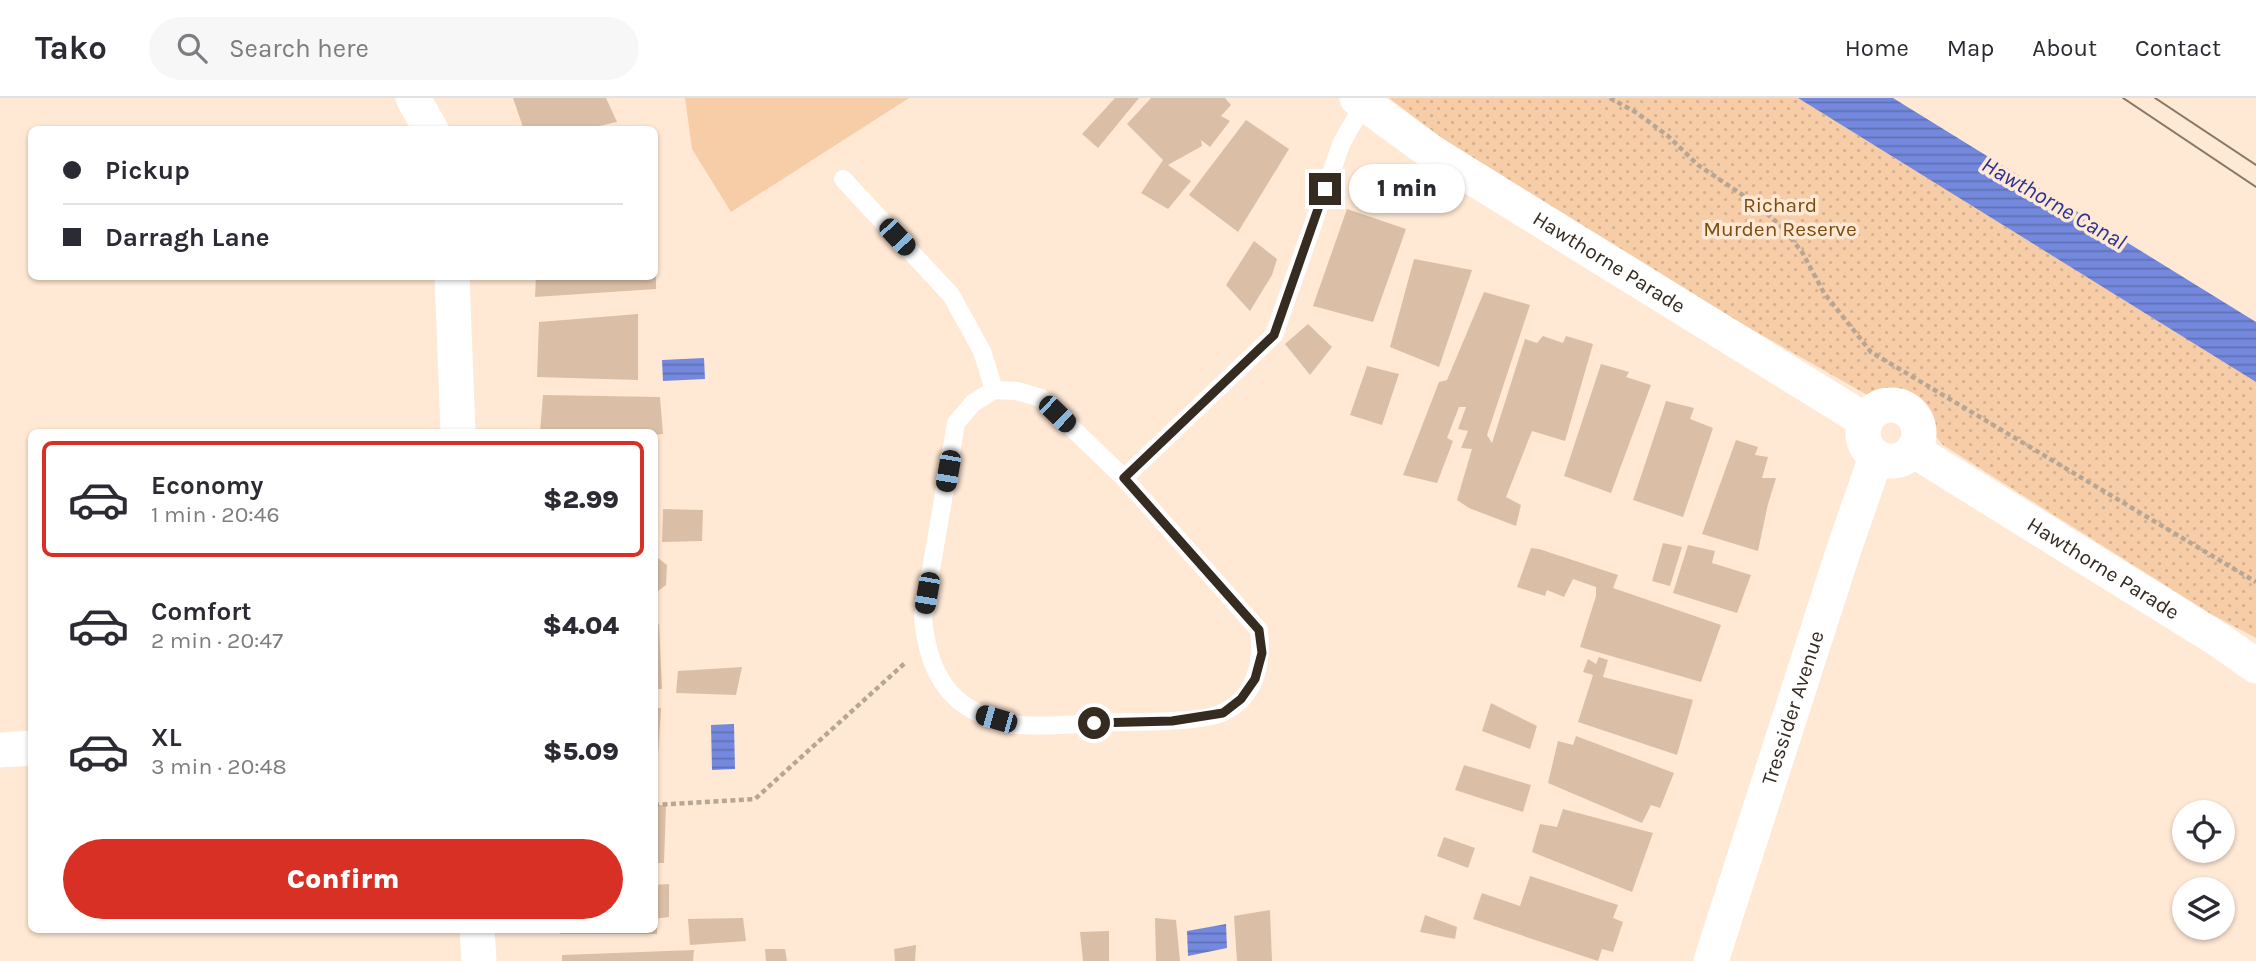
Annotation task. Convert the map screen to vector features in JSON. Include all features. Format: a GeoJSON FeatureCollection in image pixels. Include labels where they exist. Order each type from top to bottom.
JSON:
{"type":"FeatureCollection","features":[{"type":"Feature","properties":{"kind":"street"},"geometry":{"type":"LineString","coordinates":[[413,98],[429,126]]}},
{"type":"Feature","properties":{"kind":"street","name":"Hawthorne Parade"},"geometry":{"type":"LineString","coordinates":[[1361,101],[1431,152],[1866,421]]}},
{"type":"Feature","properties":{"kind":"street"},"geometry":{"type":"LineString","coordinates":[[452,280],[458,429]]}},
{"type":"Feature","properties":{"kind":"street"},"geometry":{"type":"LineString","coordinates":[[1895,405],[1914,418],[1919,429],[1918,440],[1913,450],[1900,460],[1892,462],[1876,457],[1865,444],[1866,421],[1884,406],[1895,405]]}},
{"type":"Feature","properties":{"kind":"street","name":"Hawthorne Parade"},"geometry":{"type":"LineString","coordinates":[[1913,450],[2219,640],[2256,666]]}},
{"type":"Feature","properties":{"kind":"street","name":"Tressider Avenue"},"geometry":{"type":"LineString","coordinates":[[1711,961],[1876,457]]}},
{"type":"Feature","properties":{"kind":"street"},"geometry":{"type":"LineString","coordinates":[[0,750],[28,748]]}},
{"type":"Feature","properties":{"kind":"street"},"geometry":{"type":"LineString","coordinates":[[477,933],[479,961]]}},
{"type":"Feature","properties":{"kind":"lane"},"geometry":{"type":"LineString","coordinates":[[1124,478],[1274,335],[1342,142],[1361,101]]}},
{"type":"Feature","properties":{"kind":"lane"},"geometry":{"type":"LineString","coordinates":[[843,179],[951,295],[982,351],[994,390]]}},
{"type":"Feature","properties":{"kind":"lane"},"geometry":{"type":"LineString","coordinates":[[994,390],[1017,391],[1041,397],[1124,478],[1259,630],[1262,653],[1255,679],[1241,699],[1223,713],[1172,721],[1015,725],[976,713],[946,691],[925,645],[923,617],[956,423],[973,403],[994,390]]}},
{"type":"Feature","properties":{"kind":"path"},"geometry":{"type":"LineString","coordinates":[[1609,98],[1637,113],[1668,136],[1698,165],[1756,204],[1781,226],[1802,252],[1824,293],[1871,352],[2256,582]]}},
{"type":"Feature","properties":{"kind":"path"},"geometry":{"type":"LineString","coordinates":[[658,805],[755,799],[925,645]]}},
{"type":"Feature","properties":{"kind":"green space"},"geometry":{"type":"Polygon","coordinates":[[[685,98],[909,98],[731,212],[692,149],[685,98]]]}},
{"type":"Feature","properties":{"kind":"green space","name":"Richard Murden Reserve"},"geometry":{"type":"Polygon","coordinates":[[[1389,98],[1798,98],[2256,382],[2256,638],[2211,614],[1943,445],[1908,404],[1871,397],[1725,314],[1455,148],[1389,98]]]}},
{"type":"Feature","properties":{"kind":"water","name":"Hawthorne Canal"},"geometry":{"type":"Polygon","coordinates":[[[1798,98],[1893,98],[2256,322],[2256,382],[1798,98]]]}},
{"type":"Feature","properties":{"kind":"water"},"geometry":{"type":"Polygon","coordinates":[[[704,358],[705,379],[663,381],[662,360],[704,358]]]}},
{"type":"Feature","properties":{"kind":"water"},"geometry":{"type":"Polygon","coordinates":[[[734,724],[735,769],[712,770],[711,725],[734,724]]]}},
{"type":"Feature","properties":{"kind":"water"},"geometry":{"type":"Polygon","coordinates":[[[1226,924],[1227,948],[1188,956],[1187,931],[1226,924]]]}},
{"type":"Feature","properties":{"kind":"building"},"geometry":{"type":"Polygon","coordinates":[[[513,98],[606,98],[617,122],[599,126],[523,126],[513,98]]]}},
{"type":"Feature","properties":{"kind":"building"},"geometry":{"type":"Polygon","coordinates":[[[1115,98],[1139,98],[1098,148],[1082,134],[1115,98]]]}},
{"type":"Feature","properties":{"kind":"building"},"geometry":{"type":"Polygon","coordinates":[[[1151,98],[1225,98],[1231,105],[1221,116],[1230,121],[1210,147],[1201,140],[1202,146],[1168,165],[1191,181],[1168,209],[1141,193],[1163,160],[1127,124],[1151,98]]]}},
{"type":"Feature","properties":{"kind":"building"},"geometry":{"type":"Polygon","coordinates":[[[1246,120],[1289,149],[1238,232],[1189,195],[1246,120]]]}},
{"type":"Feature","properties":{"kind":"building"},"geometry":{"type":"Polygon","coordinates":[[[1347,209],[1406,229],[1373,322],[1313,306],[1347,209]]]}},
{"type":"Feature","properties":{"kind":"building"},"geometry":{"type":"Polygon","coordinates":[[[1254,241],[1277,259],[1272,275],[1250,311],[1226,285],[1254,241]]]}},
{"type":"Feature","properties":{"kind":"building"},"geometry":{"type":"Polygon","coordinates":[[[1414,259],[1472,270],[1439,367],[1390,347],[1414,259]]]}},
{"type":"Feature","properties":{"kind":"building"},"geometry":{"type":"Polygon","coordinates":[[[536,280],[656,280],[656,289],[535,297],[536,280]]]}},
{"type":"Feature","properties":{"kind":"building"},"geometry":{"type":"Polygon","coordinates":[[[1484,292],[1530,305],[1487,435],[1492,443],[1525,339],[1537,343],[1543,336],[1563,343],[1566,336],[1593,344],[1565,441],[1532,431],[1506,497],[1521,505],[1516,526],[1469,508],[1457,500],[1472,449],[1461,448],[1468,431],[1458,429],[1466,407],[1459,407],[1447,438],[1453,441],[1437,483],[1403,475],[1439,382],[1447,380],[1484,292]]]}},
{"type":"Feature","properties":{"kind":"building"},"geometry":{"type":"Polygon","coordinates":[[[638,314],[638,380],[537,377],[539,322],[638,314]]]}},
{"type":"Feature","properties":{"kind":"building"},"geometry":{"type":"Polygon","coordinates":[[[1308,324],[1332,347],[1310,375],[1285,344],[1308,324]]]}},
{"type":"Feature","properties":{"kind":"building"},"geometry":{"type":"Polygon","coordinates":[[[1601,364],[1629,372],[1626,377],[1651,385],[1611,493],[1564,476],[1601,364]]]}},
{"type":"Feature","properties":{"kind":"building"},"geometry":{"type":"Polygon","coordinates":[[[1367,366],[1399,374],[1382,425],[1350,415],[1367,366]]]}},
{"type":"Feature","properties":{"kind":"building"},"geometry":{"type":"Polygon","coordinates":[[[543,395],[660,397],[663,434],[658,435],[658,429],[540,429],[543,395]]]}},
{"type":"Feature","properties":{"kind":"building"},"geometry":{"type":"Polygon","coordinates":[[[1666,401],[1694,408],[1690,419],[1713,428],[1683,517],[1633,500],[1666,401]]]}},
{"type":"Feature","properties":{"kind":"building"},"geometry":{"type":"Polygon","coordinates":[[[1736,440],[1758,447],[1755,455],[1768,457],[1762,478],[1776,478],[1758,551],[1702,534],[1736,440]]]}},
{"type":"Feature","properties":{"kind":"building"},"geometry":{"type":"Polygon","coordinates":[[[663,509],[703,510],[702,541],[662,542],[663,509]]]}},
{"type":"Feature","properties":{"kind":"building"},"geometry":{"type":"Polygon","coordinates":[[[1663,543],[1682,547],[1670,586],[1652,581],[1663,543]]]}},
{"type":"Feature","properties":{"kind":"building"},"geometry":{"type":"Polygon","coordinates":[[[1688,545],[1715,551],[1712,563],[1751,575],[1737,613],[1673,593],[1688,545]]]}},
{"type":"Feature","properties":{"kind":"building"},"geometry":{"type":"Polygon","coordinates":[[[1531,548],[1618,575],[1613,588],[1721,625],[1701,682],[1580,647],[1596,596],[1596,587],[1573,579],[1564,597],[1547,590],[1545,596],[1517,587],[1531,548]]]}},
{"type":"Feature","properties":{"kind":"building"},"geometry":{"type":"Polygon","coordinates":[[[658,558],[667,565],[666,585],[658,591],[658,558]]]}},
{"type":"Feature","properties":{"kind":"building"},"geometry":{"type":"Polygon","coordinates":[[[659,624],[662,689],[658,689],[659,624]]]}},
{"type":"Feature","properties":{"kind":"building"},"geometry":{"type":"Polygon","coordinates":[[[1599,657],[1608,660],[1603,677],[1693,700],[1677,755],[1578,722],[1593,675],[1583,672],[1588,659],[1596,664],[1599,657]]]}},
{"type":"Feature","properties":{"kind":"building"},"geometry":{"type":"Polygon","coordinates":[[[742,667],[736,695],[676,693],[678,671],[742,667]]]}},
{"type":"Feature","properties":{"kind":"building"},"geometry":{"type":"Polygon","coordinates":[[[1491,703],[1537,726],[1530,749],[1482,731],[1491,703]]]}},
{"type":"Feature","properties":{"kind":"building"},"geometry":{"type":"Polygon","coordinates":[[[658,708],[661,708],[658,755],[658,708]]]}},
{"type":"Feature","properties":{"kind":"building"},"geometry":{"type":"Polygon","coordinates":[[[1576,736],[1674,773],[1660,808],[1651,805],[1642,823],[1548,783],[1558,741],[1573,745],[1576,736]]]}},
{"type":"Feature","properties":{"kind":"building"},"geometry":{"type":"Polygon","coordinates":[[[1464,765],[1531,785],[1523,812],[1455,790],[1464,765]]]}},
{"type":"Feature","properties":{"kind":"building"},"geometry":{"type":"Polygon","coordinates":[[[658,805],[666,805],[664,863],[658,863],[658,805]]]}},
{"type":"Feature","properties":{"kind":"building"},"geometry":{"type":"Polygon","coordinates":[[[1563,809],[1653,833],[1632,892],[1532,852],[1540,824],[1557,827],[1563,809]]]}},
{"type":"Feature","properties":{"kind":"building"},"geometry":{"type":"Polygon","coordinates":[[[1444,837],[1475,848],[1468,868],[1437,856],[1444,837]]]}},
{"type":"Feature","properties":{"kind":"building"},"geometry":{"type":"Polygon","coordinates":[[[1530,876],[1618,905],[1613,918],[1623,922],[1613,952],[1602,949],[1598,961],[1473,919],[1482,893],[1520,906],[1530,876]]]}},
{"type":"Feature","properties":{"kind":"building"},"geometry":{"type":"Polygon","coordinates":[[[669,884],[669,917],[658,918],[658,885],[669,884]]]}},
{"type":"Feature","properties":{"kind":"building"},"geometry":{"type":"Polygon","coordinates":[[[1270,910],[1272,961],[1237,961],[1234,916],[1270,910]]]}},
{"type":"Feature","properties":{"kind":"building"},"geometry":{"type":"Polygon","coordinates":[[[1425,915],[1457,927],[1455,939],[1420,932],[1425,915]]]}},
{"type":"Feature","properties":{"kind":"building"},"geometry":{"type":"Polygon","coordinates":[[[743,918],[746,941],[690,945],[688,919],[743,918]]]}},
{"type":"Feature","properties":{"kind":"building"},"geometry":{"type":"Polygon","coordinates":[[[1155,918],[1176,920],[1180,961],[1156,961],[1155,918]]]}},
{"type":"Feature","properties":{"kind":"building"},"geometry":{"type":"Polygon","coordinates":[[[1109,931],[1109,961],[1083,961],[1080,932],[1109,931]]]}},
{"type":"Feature","properties":{"kind":"building"},"geometry":{"type":"Polygon","coordinates":[[[560,933],[657,933],[657,934],[560,933]]]}},
{"type":"Feature","properties":{"kind":"building"},"geometry":{"type":"Polygon","coordinates":[[[916,945],[915,961],[895,961],[894,949],[916,945]]]}},
{"type":"Feature","properties":{"kind":"building"},"geometry":{"type":"Polygon","coordinates":[[[765,949],[785,949],[787,961],[766,961],[765,949]]]}},
{"type":"Feature","properties":{"kind":"building"},"geometry":{"type":"Polygon","coordinates":[[[694,950],[693,961],[562,961],[562,955],[694,950]]]}},
{"type":"Feature","properties":{"kind":"tram line"},"geometry":{"type":"LineString","coordinates":[[2123,98],[2256,187]]}},
{"type":"Feature","properties":{"kind":"tram line"},"geometry":{"type":"LineString","coordinates":[[2155,98],[2256,165]]}},
{"type":"Feature","properties":{"kind":"route"},"geometry":{"type":"LineString","coordinates":[[1094,723],[1172,721],[1223,713],[1241,699],[1255,679],[1262,653],[1259,630],[1124,478],[1274,335],[1325,189]]}}]}
